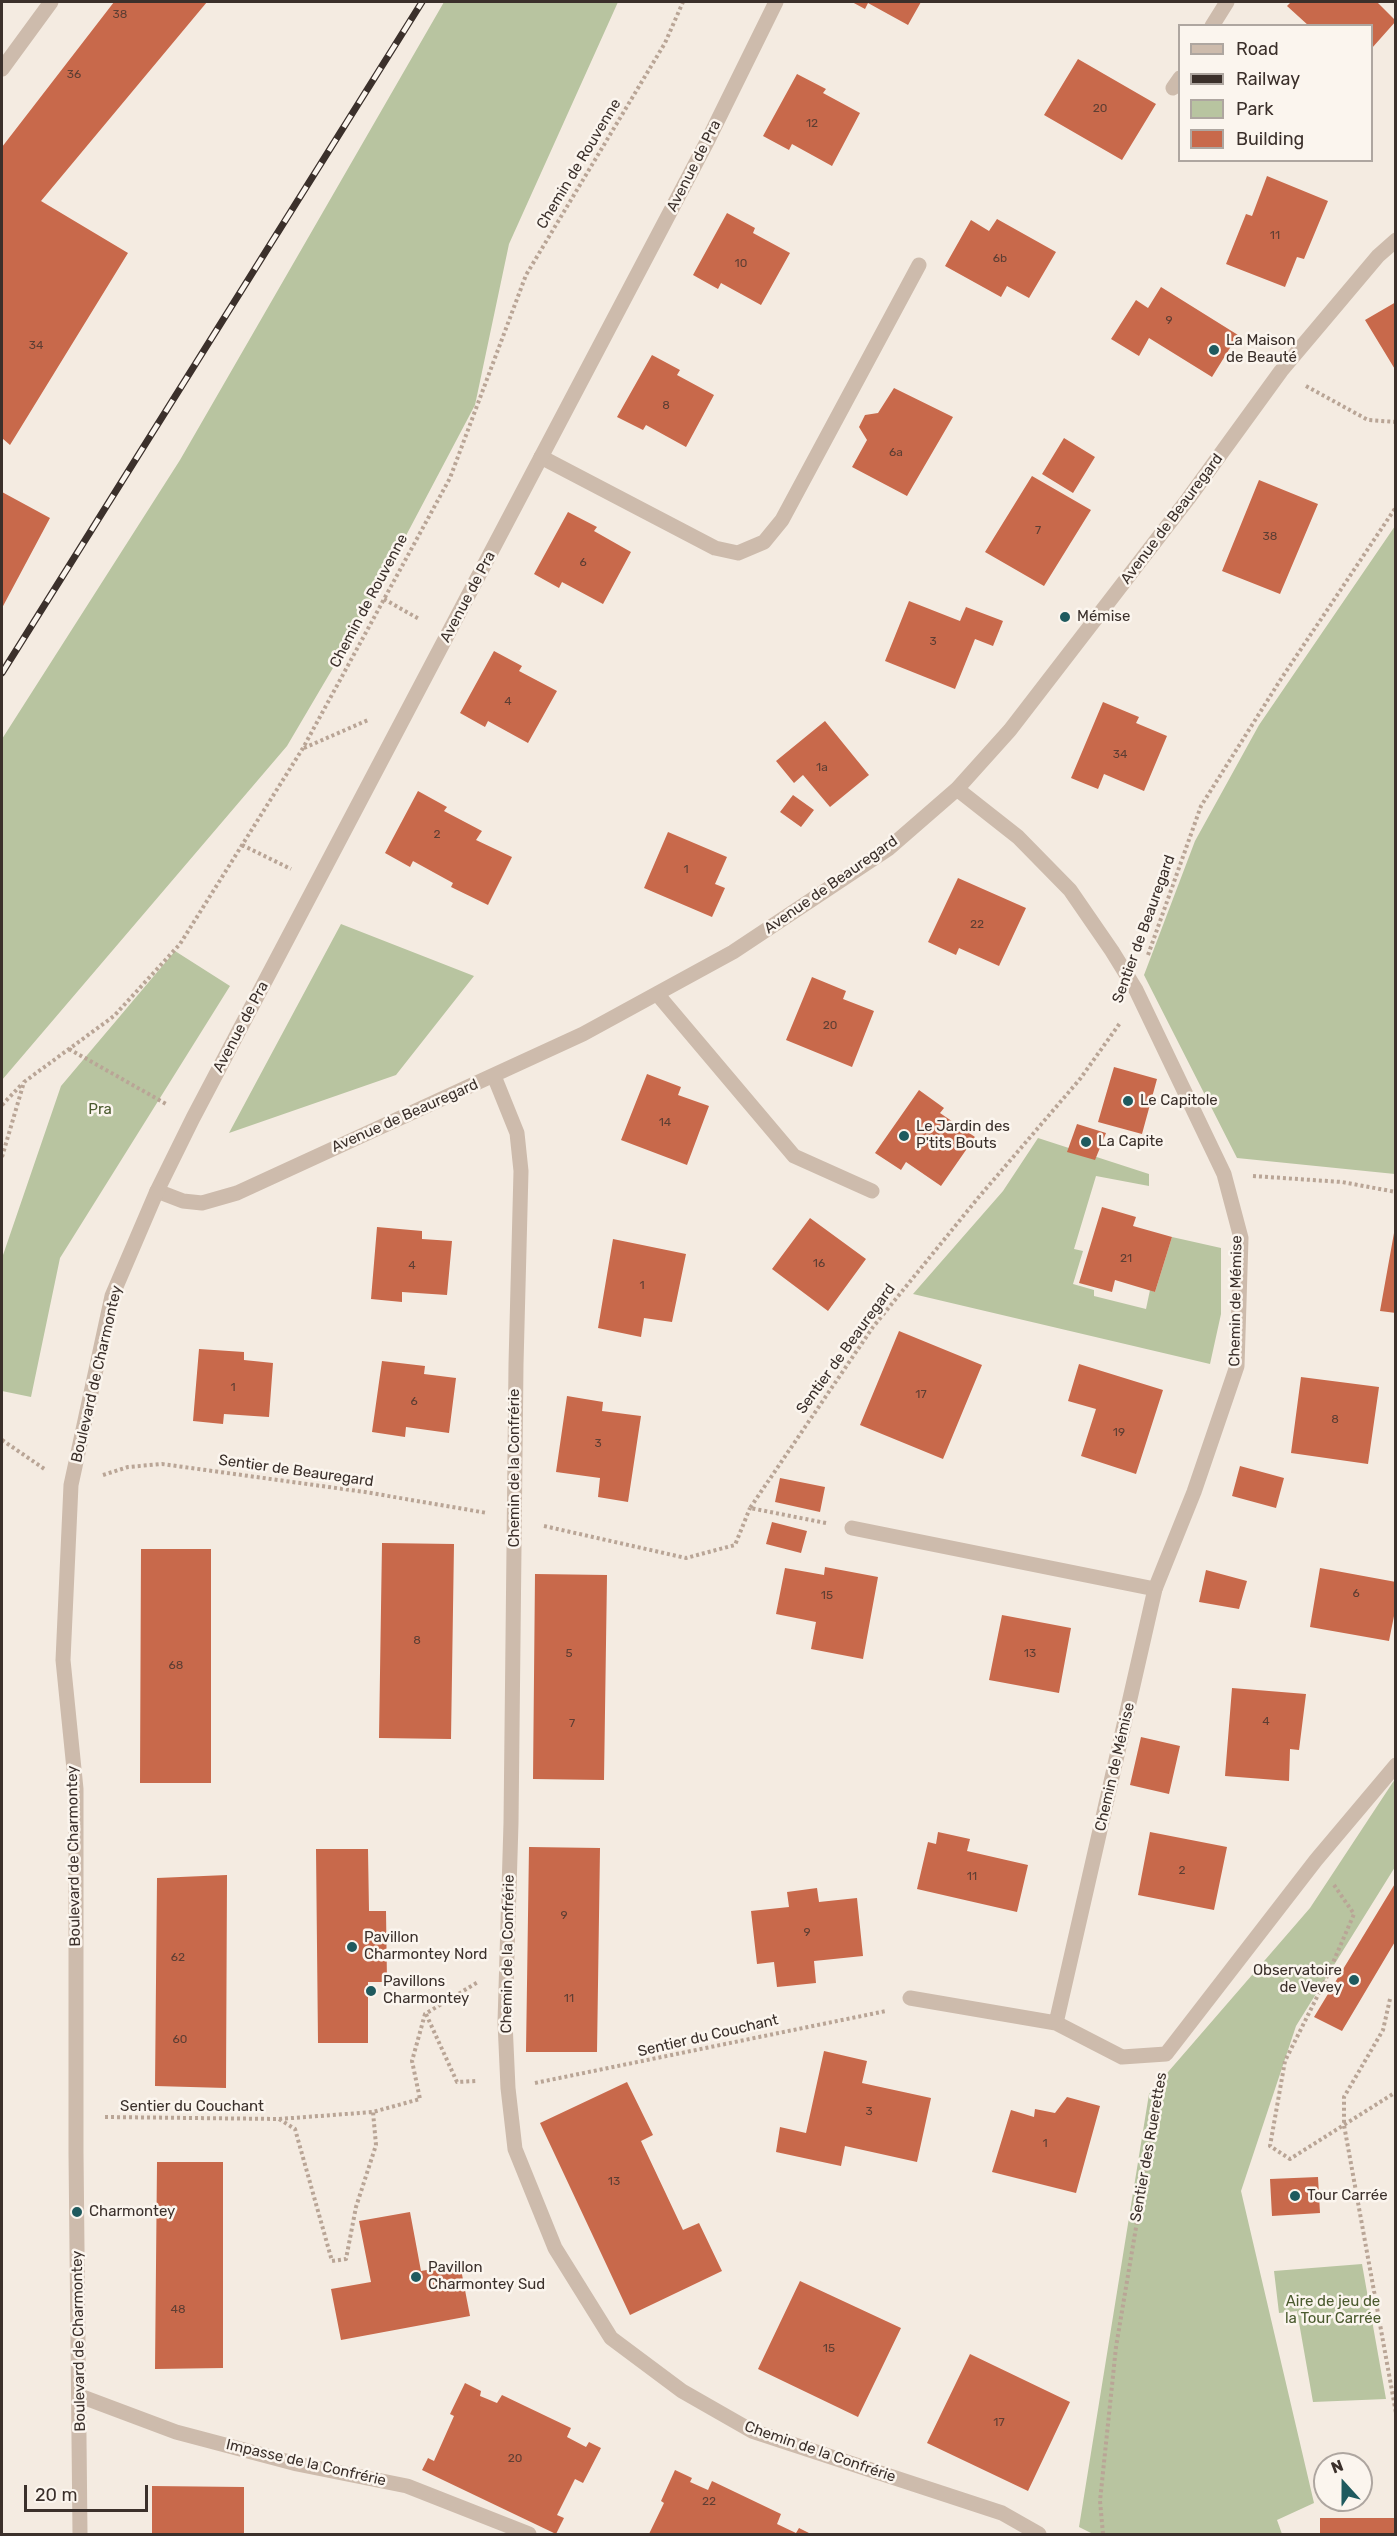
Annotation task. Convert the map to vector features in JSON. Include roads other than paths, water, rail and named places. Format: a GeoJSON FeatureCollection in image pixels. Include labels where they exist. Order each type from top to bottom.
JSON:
{"type":"FeatureCollection","features":[{"type":"Feature","properties":{"kind":"street"},"geometry":{"type":"LineString","coordinates":[[2,69],[51,2]]}},
{"type":"Feature","properties":{"kind":"street","name":"Avenue de Pra"},"geometry":{"type":"LineString","coordinates":[[157,1191],[708,140],[776,2]]}},
{"type":"Feature","properties":{"kind":"street"},"geometry":{"type":"LineString","coordinates":[[1213,24],[1227,2]]}},
{"type":"Feature","properties":{"kind":"street","name":"Avenue de Beauregard"},"geometry":{"type":"LineString","coordinates":[[157,1191],[183,1201],[202,1203],[237,1193],[494,1076],[658,995],[733,952],[888,849],[957,789],[1011,730],[1079,644],[1281,371],[1378,256],[1395,240]]}},
{"type":"Feature","properties":{"kind":"street"},"geometry":{"type":"LineString","coordinates":[[541,457],[715,548],[738,553],[764,542],[782,520],[919,265]]}},
{"type":"Feature","properties":{"kind":"street","name":"Chemin de Mémise"},"geometry":{"type":"LineString","coordinates":[[957,789],[1018,837],[1070,890],[1136,990],[1224,1174],[1241,1238],[1238,1366],[1194,1492],[1155,1589],[1056,2023]]}},
{"type":"Feature","properties":{"kind":"street"},"geometry":{"type":"LineString","coordinates":[[658,995],[794,1156],[872,1191]]}},
{"type":"Feature","properties":{"kind":"street","name":"Chemin de la Confrérie"},"geometry":{"type":"LineString","coordinates":[[494,1076],[517,1133],[521,1171],[516,1364],[512,1811],[505,2022],[508,2088],[515,2149],[555,2248],[611,2338],[682,2391],[752,2431],[1002,2513],[1039,2535]]}},
{"type":"Feature","properties":{"kind":"street","name":"Boulevard de Charmontey"},"geometry":{"type":"LineString","coordinates":[[80,2535],[76,2153],[76,1789],[63,1660],[71,1485],[112,1296],[157,1191]]}},
{"type":"Feature","properties":{"kind":"street"},"geometry":{"type":"LineString","coordinates":[[852,1528],[1155,1589]]}},
{"type":"Feature","properties":{"kind":"street","name":"Sentier des Ruerettes"},"geometry":{"type":"LineString","coordinates":[[1056,2023],[1122,2057],[1166,2054],[1316,1860],[1395,1765]]}},
{"type":"Feature","properties":{"kind":"street"},"geometry":{"type":"LineString","coordinates":[[910,1998],[1056,2023]]}},
{"type":"Feature","properties":{"kind":"street","name":"Impasse de la Confrérie"},"geometry":{"type":"LineString","coordinates":[[80,2396],[176,2432],[297,2464],[407,2486],[529,2535]]}},
{"type":"Feature","properties":{"kind":"railway"},"geometry":{"type":"LineString","coordinates":[[2,673],[422,2]]}},
{"type":"Feature","properties":{"kind":"place","name":"La Maison de Beauté"},"geometry":{"type":"Point","coordinates":[1214,350]}},
{"type":"Feature","properties":{"kind":"place","name":"Mémise"},"geometry":{"type":"Point","coordinates":[1065,617]}},
{"type":"Feature","properties":{"kind":"place","name":"Le Capitole"},"geometry":{"type":"Point","coordinates":[1128,1101]}},
{"type":"Feature","properties":{"kind":"place","name":"Le Jardin des P'tits Bouts"},"geometry":{"type":"Point","coordinates":[904,1136]}},
{"type":"Feature","properties":{"kind":"place","name":"La Capite"},"geometry":{"type":"Point","coordinates":[1086,1142]}},
{"type":"Feature","properties":{"kind":"place","name":"Pavillon Charmontey Nord"},"geometry":{"type":"Point","coordinates":[352,1947]}},
{"type":"Feature","properties":{"kind":"place","name":"Observatoire de Vevey"},"geometry":{"type":"Point","coordinates":[1354,1980]}},
{"type":"Feature","properties":{"kind":"place","name":"Pavillons Charmontey"},"geometry":{"type":"Point","coordinates":[371,1991]}},
{"type":"Feature","properties":{"kind":"place","name":"Tour Carrée"},"geometry":{"type":"Point","coordinates":[1295,2196]}},
{"type":"Feature","properties":{"kind":"place","name":"Charmontey"},"geometry":{"type":"Point","coordinates":[77,2212]}},
{"type":"Feature","properties":{"kind":"place","name":"Pavillon Charmontey Sud"},"geometry":{"type":"Point","coordinates":[416,2277]}},
{"type":"Feature","properties":{"kind":"park label","name":"Pra"},"geometry":{"type":"Point","coordinates":[100,1110]}},
{"type":"Feature","properties":{"kind":"park label","name":"Aire de jeu de la Tour Carrée"},"geometry":{"type":"Point","coordinates":[1333,2310]}}]}
